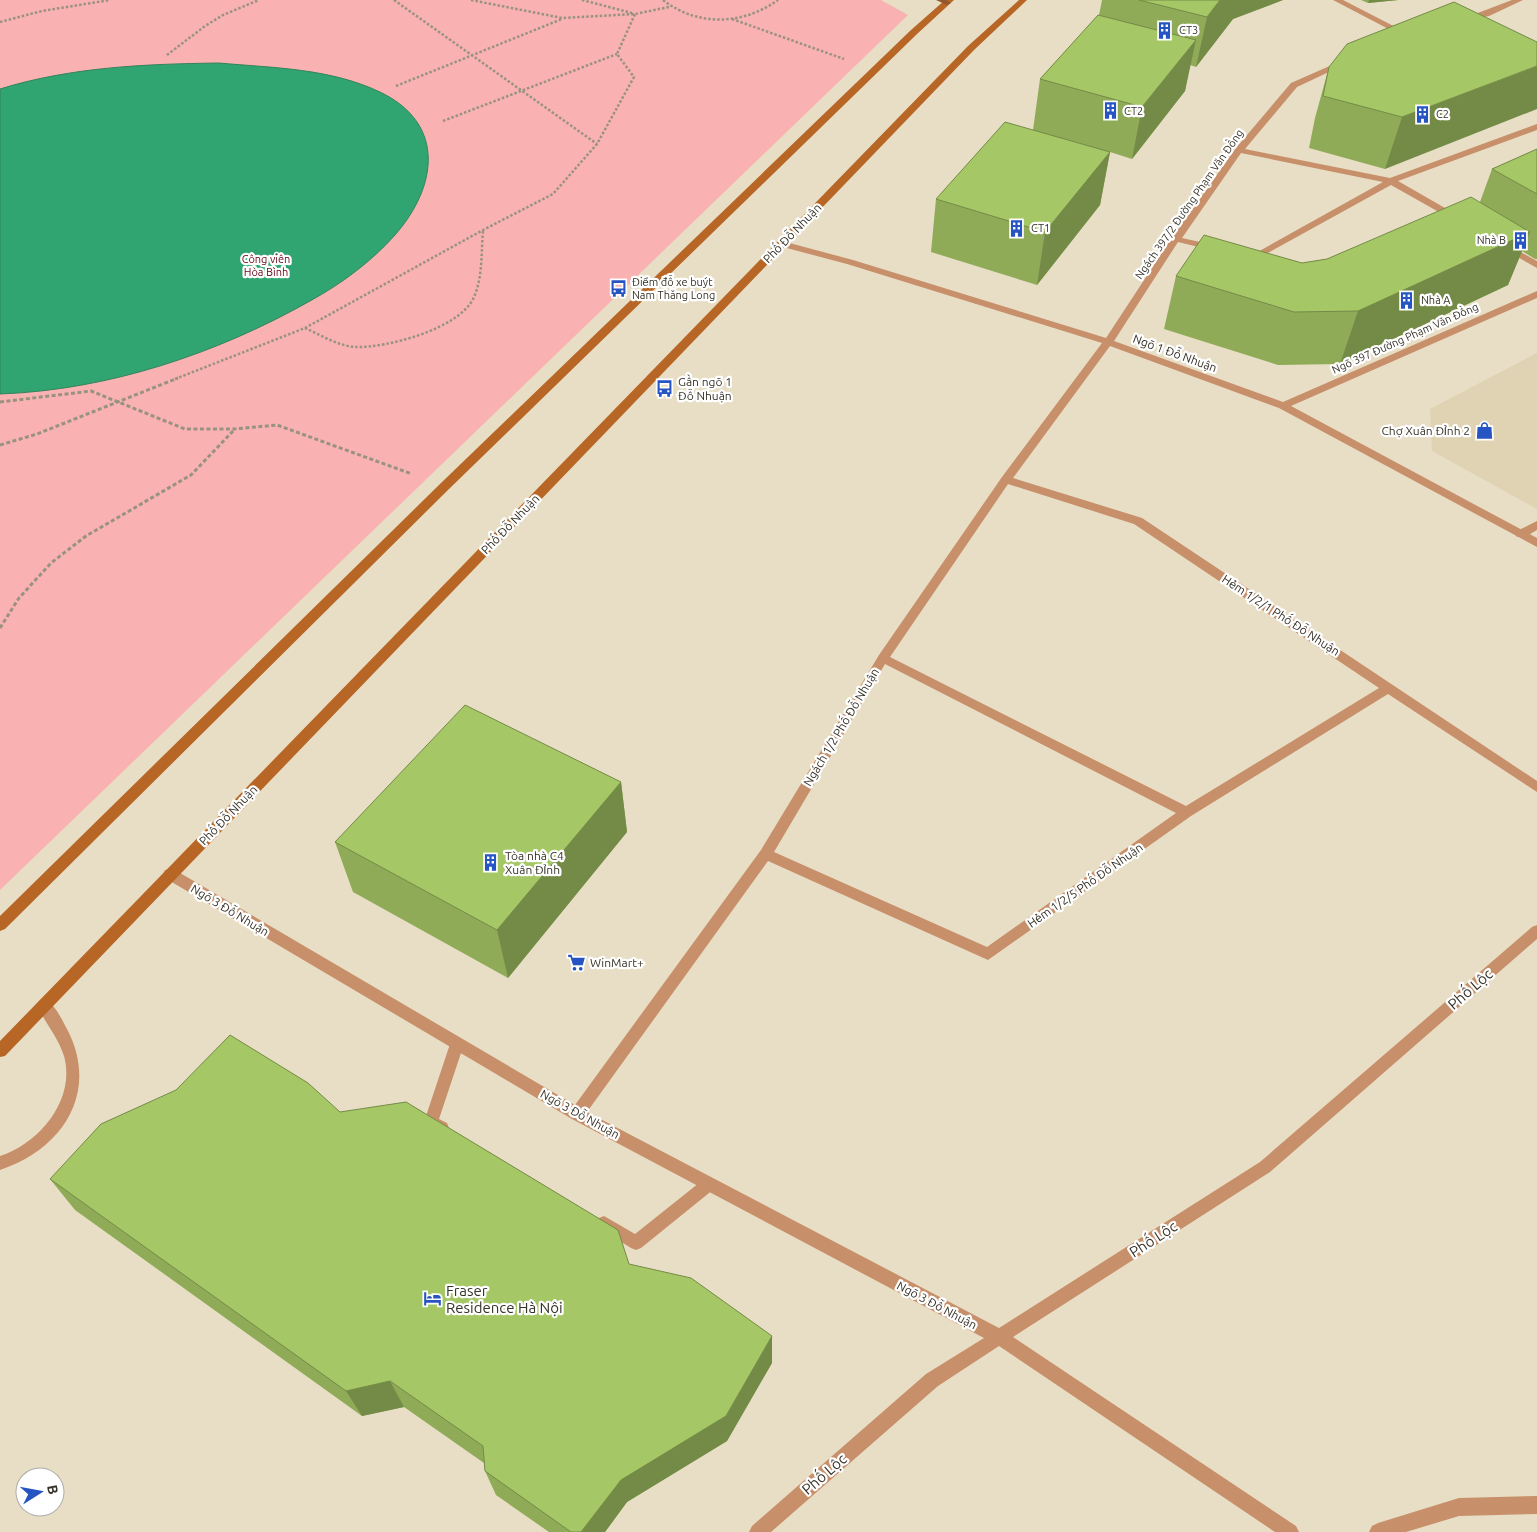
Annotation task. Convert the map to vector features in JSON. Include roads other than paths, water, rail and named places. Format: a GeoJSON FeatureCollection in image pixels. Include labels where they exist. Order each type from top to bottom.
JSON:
{"type":"FeatureCollection","features":[{"type":"Feature","properties":{"kind":"street","name":"Phố Đỗ Nhuận"},"geometry":{"type":"LineString","coordinates":[[0,1051],[971,48],[1023,0]]}},
{"type":"Feature","properties":{"kind":"street"},"geometry":{"type":"LineString","coordinates":[[1337,0],[1406,35]]}},
{"type":"Feature","properties":{"kind":"street"},"geometry":{"type":"LineString","coordinates":[[1459,21],[1486,14],[1520,0]]}},
{"type":"Feature","properties":{"kind":"street"},"geometry":{"type":"LineString","coordinates":[[0,925],[446,486],[946,1]]}},
{"type":"Feature","properties":{"kind":"street","name":"Ngách 397/2 Đường Phạm Văn Đồng"},"geometry":{"type":"LineString","coordinates":[[1108,342],[1176,239],[1239,150],[1294,85],[1354,58]]}},
{"type":"Feature","properties":{"kind":"street"},"geometry":{"type":"LineString","coordinates":[[1176,239],[1255,257],[1391,182],[1537,127]]}},
{"type":"Feature","properties":{"kind":"street"},"geometry":{"type":"LineString","coordinates":[[1239,150],[1391,182],[1468,226]]}},
{"type":"Feature","properties":{"kind":"street"},"geometry":{"type":"LineString","coordinates":[[1494,240],[1537,265]]}},
{"type":"Feature","properties":{"kind":"street","name":"Ngõ 1 Đỗ Nhuận"},"geometry":{"type":"LineString","coordinates":[[782,244],[850,262],[1108,342],[1283,406],[1537,543]]}},
{"type":"Feature","properties":{"kind":"street","name":"Ngõ 397 Đường Phạm Văn Đồng"},"geometry":{"type":"LineString","coordinates":[[1283,406],[1537,294]]}},
{"type":"Feature","properties":{"kind":"street","name":"Ngách 1/2 Phố Đỗ Nhuận"},"geometry":{"type":"LineString","coordinates":[[577,1114],[766,854],[883,658],[1006,480],[1108,342]]}},
{"type":"Feature","properties":{"kind":"street","name":"Hẻm 1/2/1 Phố Đỗ Nhuận"},"geometry":{"type":"LineString","coordinates":[[1006,480],[1138,521],[1537,787]]}},
{"type":"Feature","properties":{"kind":"street"},"geometry":{"type":"LineString","coordinates":[[1521,534],[1537,526]]}},
{"type":"Feature","properties":{"kind":"street"},"geometry":{"type":"LineString","coordinates":[[883,658],[1186,812]]}},
{"type":"Feature","properties":{"kind":"street","name":"Hẻm 1/2/5 Phố Đỗ Nhuận"},"geometry":{"type":"LineString","coordinates":[[766,854],[988,954],[1186,812],[1389,687]]}},
{"type":"Feature","properties":{"kind":"street","name":"Ngõ 3 Đỗ Nhuận"},"geometry":{"type":"LineString","coordinates":[[170,874],[577,1114],[999,1337],[1290,1532]]}},
{"type":"Feature","properties":{"kind":"street","name":"Phố Lộc"},"geometry":{"type":"LineString","coordinates":[[758,1532],[932,1380],[1265,1167],[1537,932]]}},
{"type":"Feature","properties":{"kind":"street"},"geometry":{"type":"LineString","coordinates":[[0,1163],[28,1150],[40,1140],[62,1116],[72,1094],[72,1064],[68,1045],[44,1005]]}},
{"type":"Feature","properties":{"kind":"street"},"geometry":{"type":"LineString","coordinates":[[457,1044],[431,1122],[457,1137]]}},
{"type":"Feature","properties":{"kind":"street"},"geometry":{"type":"LineString","coordinates":[[593,1217],[636,1242],[709,1184]]}},
{"type":"Feature","properties":{"kind":"street"},"geometry":{"type":"LineString","coordinates":[[1378,1532],[1459,1507],[1537,1505]]}},
{"type":"Feature","properties":{"kind":"place","name":"CT3"},"geometry":{"type":"Point","coordinates":[1165,30]}},
{"type":"Feature","properties":{"kind":"place","name":"CT2"},"geometry":{"type":"Point","coordinates":[1110,111]}},
{"type":"Feature","properties":{"kind":"place","name":"C2"},"geometry":{"type":"Point","coordinates":[1422,114]}},
{"type":"Feature","properties":{"kind":"place","name":"CT1"},"geometry":{"type":"Point","coordinates":[1017,228]}},
{"type":"Feature","properties":{"kind":"place","name":"Nhà B"},"geometry":{"type":"Point","coordinates":[1520,240]}},
{"type":"Feature","properties":{"kind":"place","name":"Điểm đỗ xe buýt Nam Thăng Long"},"geometry":{"type":"Point","coordinates":[618,288]}},
{"type":"Feature","properties":{"kind":"place","name":"Nhà A"},"geometry":{"type":"Point","coordinates":[1407,300]}},
{"type":"Feature","properties":{"kind":"place","name":"Gần ngõ 1 Đỗ Nhuận"},"geometry":{"type":"Point","coordinates":[664,388]}},
{"type":"Feature","properties":{"kind":"place","name":"Chợ Xuân Đỉnh 2"},"geometry":{"type":"Point","coordinates":[1484,430]}},
{"type":"Feature","properties":{"kind":"place","name":"Tòa nhà C4 Xuân Đỉnh"},"geometry":{"type":"Point","coordinates":[491,862]}},
{"type":"Feature","properties":{"kind":"place","name":"WinMart+"},"geometry":{"type":"Point","coordinates":[576,962]}},
{"type":"Feature","properties":{"kind":"place","name":"Fraser Residence Hà Nội"},"geometry":{"type":"Point","coordinates":[432,1299]}},
{"type":"Feature","properties":{"kind":"park label","name":"Công viên Hòa Bình"},"geometry":{"type":"Point","coordinates":[266,265]}}]}
